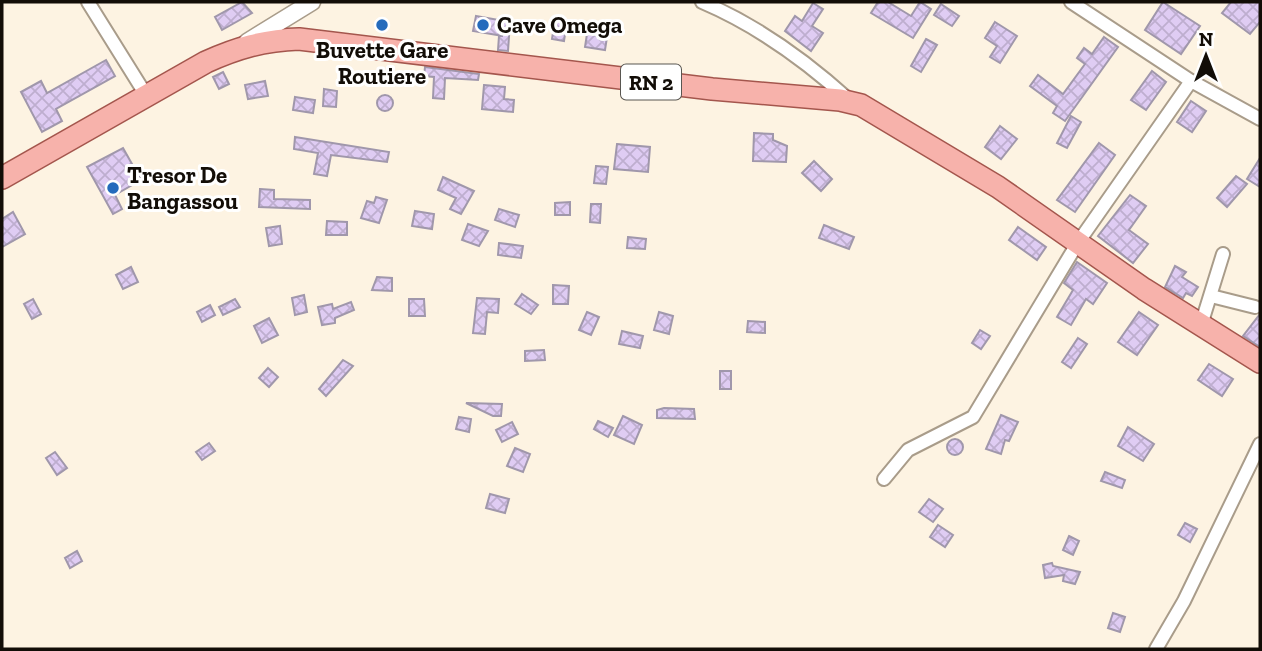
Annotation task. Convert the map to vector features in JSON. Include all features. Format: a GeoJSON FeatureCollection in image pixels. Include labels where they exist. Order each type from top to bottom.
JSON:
{"type":"FeatureCollection","features":[{"type":"Feature","properties":{"kind":"main road","name":"RN 2"},"geometry":{"type":"LineString","coordinates":[[2,178],[146,95],[239,47],[274,39],[299,39],[712,89],[851,102],[998,187],[1077,244],[1260,362]]}},
{"type":"Feature","properties":{"kind":"street"},"geometry":{"type":"LineString","coordinates":[[88,2],[146,95]]}},
{"type":"Feature","properties":{"kind":"street"},"geometry":{"type":"LineString","coordinates":[[239,47],[313,2]]}},
{"type":"Feature","properties":{"kind":"street"},"geometry":{"type":"LineString","coordinates":[[702,2],[727,13],[812,66],[851,102]]}},
{"type":"Feature","properties":{"kind":"street"},"geometry":{"type":"LineString","coordinates":[[1071,2],[1191,81],[1260,119]]}},
{"type":"Feature","properties":{"kind":"street"},"geometry":{"type":"LineString","coordinates":[[884,479],[908,450],[973,417],[1077,244],[1191,81]]}},
{"type":"Feature","properties":{"kind":"street"},"geometry":{"type":"LineString","coordinates":[[1201,325],[1223,254]]}},
{"type":"Feature","properties":{"kind":"street"},"geometry":{"type":"LineString","coordinates":[[1211,296],[1255,307]]}},
{"type":"Feature","properties":{"kind":"street"},"geometry":{"type":"LineString","coordinates":[[1156,649],[1184,601],[1260,444]]}},
{"type":"Feature","properties":{"kind":"building"},"geometry":{"type":"Polygon","coordinates":[[[242,2],[252,13],[222,30],[215,17],[242,2]]]}},
{"type":"Feature","properties":{"kind":"building"},"geometry":{"type":"Polygon","coordinates":[[[878,2],[888,2],[911,16],[920,2],[931,9],[913,38],[871,13],[878,2]]]}},
{"type":"Feature","properties":{"kind":"building"},"geometry":{"type":"Polygon","coordinates":[[[1163,2],[1200,26],[1181,54],[1145,30],[1163,2]]]}},
{"type":"Feature","properties":{"kind":"building"},"geometry":{"type":"Polygon","coordinates":[[[1231,2],[1260,2],[1260,22],[1250,34],[1222,13],[1231,2]]]}},
{"type":"Feature","properties":{"kind":"building"},"geometry":{"type":"Polygon","coordinates":[[[813,3],[823,9],[812,26],[823,33],[811,51],[785,31],[795,16],[802,21],[813,3]]]}},
{"type":"Feature","properties":{"kind":"building"},"geometry":{"type":"Polygon","coordinates":[[[941,4],[959,16],[952,26],[934,15],[941,4]]]}},
{"type":"Feature","properties":{"kind":"building"},"geometry":{"type":"Polygon","coordinates":[[[476,16],[510,22],[508,51],[498,50],[499,36],[503,36],[473,31],[476,16]]]}},
{"type":"Feature","properties":{"kind":"building"},"geometry":{"type":"Polygon","coordinates":[[[555,20],[567,21],[564,41],[552,39],[555,20]]]}},
{"type":"Feature","properties":{"kind":"building"},"geometry":{"type":"Polygon","coordinates":[[[995,22],[1017,36],[1000,63],[990,57],[997,46],[985,38],[995,22]]]}},
{"type":"Feature","properties":{"kind":"building"},"geometry":{"type":"Polygon","coordinates":[[[587,34],[607,37],[605,50],[585,47],[587,34]]]}},
{"type":"Feature","properties":{"kind":"building"},"geometry":{"type":"Polygon","coordinates":[[[1104,37],[1118,47],[1065,121],[1053,113],[1057,106],[1030,86],[1038,75],[1063,94],[1085,64],[1077,58],[1084,48],[1092,54],[1104,37]]]}},
{"type":"Feature","properties":{"kind":"building"},"geometry":{"type":"Polygon","coordinates":[[[926,39],[937,45],[921,72],[911,66],[926,39]]]}},
{"type":"Feature","properties":{"kind":"building"},"geometry":{"type":"Polygon","coordinates":[[[106,60],[115,76],[56,109],[62,121],[42,132],[21,92],[41,81],[47,93],[106,60]]]}},
{"type":"Feature","properties":{"kind":"building"},"geometry":{"type":"Polygon","coordinates":[[[425,67],[479,74],[478,80],[445,78],[444,99],[433,98],[434,77],[424,76],[425,67]]]}},
{"type":"Feature","properties":{"kind":"building"},"geometry":{"type":"Polygon","coordinates":[[[1152,71],[1166,82],[1146,110],[1131,100],[1152,71]]]}},
{"type":"Feature","properties":{"kind":"building"},"geometry":{"type":"Polygon","coordinates":[[[223,72],[229,84],[219,89],[213,77],[223,72]]]}},
{"type":"Feature","properties":{"kind":"building"},"geometry":{"type":"Polygon","coordinates":[[[265,81],[268,96],[248,99],[245,85],[265,81]]]}},
{"type":"Feature","properties":{"kind":"building"},"geometry":{"type":"Polygon","coordinates":[[[484,85],[505,87],[504,99],[514,100],[513,112],[482,109],[484,85]]]}},
{"type":"Feature","properties":{"kind":"building"},"geometry":{"type":"Polygon","coordinates":[[[324,89],[337,91],[336,107],[323,106],[324,89]]]}},
{"type":"Feature","properties":{"kind":"building"},"geometry":{"type":"Polygon","coordinates":[[[385,95],[393,103],[385,111],[377,103],[385,95]]]}},
{"type":"Feature","properties":{"kind":"building"},"geometry":{"type":"Polygon","coordinates":[[[295,97],[315,100],[313,113],[293,110],[295,97]]]}},
{"type":"Feature","properties":{"kind":"building"},"geometry":{"type":"Polygon","coordinates":[[[1191,101],[1206,111],[1192,132],[1177,122],[1191,101]]]}},
{"type":"Feature","properties":{"kind":"building"},"geometry":{"type":"Polygon","coordinates":[[[1071,116],[1081,122],[1067,148],[1057,143],[1071,116]]]}},
{"type":"Feature","properties":{"kind":"building"},"geometry":{"type":"Polygon","coordinates":[[[1000,126],[1017,139],[1001,159],[985,147],[1000,126]]]}},
{"type":"Feature","properties":{"kind":"building"},"geometry":{"type":"Polygon","coordinates":[[[754,133],[773,134],[773,140],[787,146],[786,162],[753,161],[754,133]]]}},
{"type":"Feature","properties":{"kind":"building"},"geometry":{"type":"Polygon","coordinates":[[[295,137],[389,152],[387,162],[331,155],[327,176],[314,174],[318,153],[294,149],[295,137]]]}},
{"type":"Feature","properties":{"kind":"building"},"geometry":{"type":"Polygon","coordinates":[[[1099,143],[1115,155],[1075,212],[1057,200],[1099,143]]]}},
{"type":"Feature","properties":{"kind":"building"},"geometry":{"type":"Polygon","coordinates":[[[617,144],[650,147],[648,172],[614,169],[617,144]]]}},
{"type":"Feature","properties":{"kind":"building","name":"Tresor De Bangassou"},"geometry":{"type":"Polygon","coordinates":[[[123,148],[141,180],[115,195],[122,209],[113,214],[87,167],[123,148]]]}},
{"type":"Feature","properties":{"kind":"building"},"geometry":{"type":"Polygon","coordinates":[[[1260,158],[1260,187],[1247,179],[1260,158]]]}},
{"type":"Feature","properties":{"kind":"building"},"geometry":{"type":"Polygon","coordinates":[[[814,161],[832,179],[821,191],[802,173],[814,161]]]}},
{"type":"Feature","properties":{"kind":"building"},"geometry":{"type":"Polygon","coordinates":[[[596,166],[608,167],[606,184],[594,183],[596,166]]]}},
{"type":"Feature","properties":{"kind":"building"},"geometry":{"type":"Polygon","coordinates":[[[1236,176],[1247,184],[1227,207],[1217,198],[1236,176]]]}},
{"type":"Feature","properties":{"kind":"building"},"geometry":{"type":"Polygon","coordinates":[[[443,177],[474,191],[461,214],[450,209],[456,198],[438,190],[443,177]]]}},
{"type":"Feature","properties":{"kind":"building"},"geometry":{"type":"Polygon","coordinates":[[[260,189],[274,190],[274,199],[310,200],[310,209],[259,207],[260,189]]]}},
{"type":"Feature","properties":{"kind":"building"},"geometry":{"type":"Polygon","coordinates":[[[1130,195],[1146,206],[1129,230],[1148,244],[1133,263],[1098,236],[1130,195]]]}},
{"type":"Feature","properties":{"kind":"building"},"geometry":{"type":"Polygon","coordinates":[[[376,197],[387,200],[379,223],[361,218],[367,201],[374,203],[376,197]]]}},
{"type":"Feature","properties":{"kind":"building"},"geometry":{"type":"Polygon","coordinates":[[[570,202],[570,215],[555,215],[555,203],[570,202]]]}},
{"type":"Feature","properties":{"kind":"building"},"geometry":{"type":"Polygon","coordinates":[[[591,204],[601,204],[600,223],[590,222],[591,204]]]}},
{"type":"Feature","properties":{"kind":"building"},"geometry":{"type":"Polygon","coordinates":[[[499,209],[519,215],[515,227],[495,220],[499,209]]]}},
{"type":"Feature","properties":{"kind":"building"},"geometry":{"type":"Polygon","coordinates":[[[415,211],[434,214],[432,229],[412,226],[415,211]]]}},
{"type":"Feature","properties":{"kind":"building"},"geometry":{"type":"Polygon","coordinates":[[[13,212],[25,234],[2,247],[2,219],[13,212]]]}},
{"type":"Feature","properties":{"kind":"building"},"geometry":{"type":"Polygon","coordinates":[[[327,221],[347,222],[347,235],[326,235],[327,221]]]}},
{"type":"Feature","properties":{"kind":"building"},"geometry":{"type":"Polygon","coordinates":[[[468,224],[488,231],[479,246],[462,240],[468,224]]]}},
{"type":"Feature","properties":{"kind":"building"},"geometry":{"type":"Polygon","coordinates":[[[824,225],[854,237],[849,249],[819,238],[824,225]]]}},
{"type":"Feature","properties":{"kind":"building"},"geometry":{"type":"Polygon","coordinates":[[[280,226],[282,244],[269,246],[266,228],[280,226]]]}},
{"type":"Feature","properties":{"kind":"building"},"geometry":{"type":"Polygon","coordinates":[[[1018,227],[1046,247],[1037,260],[1009,240],[1018,227]]]}},
{"type":"Feature","properties":{"kind":"building"},"geometry":{"type":"Polygon","coordinates":[[[628,237],[646,239],[645,249],[627,248],[628,237]]]}},
{"type":"Feature","properties":{"kind":"building"},"geometry":{"type":"Polygon","coordinates":[[[499,243],[523,246],[521,258],[498,255],[499,243]]]}},
{"type":"Feature","properties":{"kind":"building"},"geometry":{"type":"Polygon","coordinates":[[[1077,262],[1107,283],[1093,304],[1086,299],[1071,325],[1057,317],[1073,290],[1064,283],[1077,262]]]}},
{"type":"Feature","properties":{"kind":"building"},"geometry":{"type":"Polygon","coordinates":[[[1175,266],[1186,272],[1182,277],[1198,287],[1192,296],[1186,293],[1183,298],[1165,287],[1175,266]]]}},
{"type":"Feature","properties":{"kind":"building"},"geometry":{"type":"Polygon","coordinates":[[[131,267],[138,282],[123,289],[116,275],[131,267]]]}},
{"type":"Feature","properties":{"kind":"building"},"geometry":{"type":"Polygon","coordinates":[[[377,277],[392,278],[392,291],[372,290],[377,277]]]}},
{"type":"Feature","properties":{"kind":"building"},"geometry":{"type":"Polygon","coordinates":[[[553,285],[569,286],[568,304],[553,304],[553,285]]]}},
{"type":"Feature","properties":{"kind":"building"},"geometry":{"type":"Polygon","coordinates":[[[522,294],[538,305],[531,314],[515,304],[522,294]]]}},
{"type":"Feature","properties":{"kind":"building"},"geometry":{"type":"Polygon","coordinates":[[[304,295],[307,312],[295,315],[292,298],[304,295]]]}},
{"type":"Feature","properties":{"kind":"building"},"geometry":{"type":"Polygon","coordinates":[[[477,298],[499,299],[498,313],[487,312],[485,334],[473,333],[477,298]]]}},
{"type":"Feature","properties":{"kind":"building"},"geometry":{"type":"Polygon","coordinates":[[[33,299],[41,314],[32,319],[24,304],[33,299]]]}},
{"type":"Feature","properties":{"kind":"building"},"geometry":{"type":"Polygon","coordinates":[[[235,299],[240,307],[223,315],[219,307],[235,299]]]}},
{"type":"Feature","properties":{"kind":"building"},"geometry":{"type":"Polygon","coordinates":[[[409,299],[424,299],[425,316],[409,316],[409,299]]]}},
{"type":"Feature","properties":{"kind":"building"},"geometry":{"type":"Polygon","coordinates":[[[351,302],[354,310],[335,318],[335,323],[322,325],[318,307],[332,304],[333,309],[351,302]]]}},
{"type":"Feature","properties":{"kind":"building"},"geometry":{"type":"Polygon","coordinates":[[[210,305],[215,315],[202,322],[197,312],[210,305]]]}},
{"type":"Feature","properties":{"kind":"building"},"geometry":{"type":"Polygon","coordinates":[[[587,312],[599,317],[591,335],[579,330],[587,312]]]}},
{"type":"Feature","properties":{"kind":"building"},"geometry":{"type":"Polygon","coordinates":[[[659,312],[673,316],[669,334],[654,330],[659,312]]]}},
{"type":"Feature","properties":{"kind":"building"},"geometry":{"type":"Polygon","coordinates":[[[1139,312],[1158,325],[1137,355],[1118,342],[1139,312]]]}},
{"type":"Feature","properties":{"kind":"building"},"geometry":{"type":"Polygon","coordinates":[[[1260,314],[1260,347],[1243,336],[1260,314]]]}},
{"type":"Feature","properties":{"kind":"building"},"geometry":{"type":"Polygon","coordinates":[[[269,318],[278,335],[262,343],[254,326],[269,318]]]}},
{"type":"Feature","properties":{"kind":"building"},"geometry":{"type":"Polygon","coordinates":[[[748,321],[765,322],[765,333],[747,332],[748,321]]]}},
{"type":"Feature","properties":{"kind":"building"},"geometry":{"type":"Polygon","coordinates":[[[980,330],[990,336],[981,349],[972,343],[980,330]]]}},
{"type":"Feature","properties":{"kind":"building"},"geometry":{"type":"Polygon","coordinates":[[[622,331],[643,336],[640,348],[619,344],[622,331]]]}},
{"type":"Feature","properties":{"kind":"building"},"geometry":{"type":"Polygon","coordinates":[[[1078,338],[1087,344],[1071,368],[1062,362],[1078,338]]]}},
{"type":"Feature","properties":{"kind":"building"},"geometry":{"type":"Polygon","coordinates":[[[544,350],[545,360],[525,361],[525,351],[544,350]]]}},
{"type":"Feature","properties":{"kind":"building"},"geometry":{"type":"Polygon","coordinates":[[[343,360],[353,366],[326,396],[319,389],[343,360]]]}},
{"type":"Feature","properties":{"kind":"building"},"geometry":{"type":"Polygon","coordinates":[[[1209,364],[1233,379],[1222,396],[1198,380],[1209,364]]]}},
{"type":"Feature","properties":{"kind":"building"},"geometry":{"type":"Polygon","coordinates":[[[268,368],[278,377],[269,387],[259,378],[268,368]]]}},
{"type":"Feature","properties":{"kind":"building"},"geometry":{"type":"Polygon","coordinates":[[[720,371],[731,371],[731,389],[720,389],[720,371]]]}},
{"type":"Feature","properties":{"kind":"building"},"geometry":{"type":"Polygon","coordinates":[[[466,403],[502,404],[501,416],[493,416],[466,403]]]}},
{"type":"Feature","properties":{"kind":"building"},"geometry":{"type":"Polygon","coordinates":[[[694,409],[695,419],[657,418],[657,410],[694,409]]]}},
{"type":"Feature","properties":{"kind":"building"},"geometry":{"type":"Polygon","coordinates":[[[1001,415],[1018,422],[1009,441],[1005,440],[1001,454],[986,449],[1001,415]]]}},
{"type":"Feature","properties":{"kind":"building"},"geometry":{"type":"Polygon","coordinates":[[[623,416],[642,425],[634,444],[614,435],[623,416]]]}},
{"type":"Feature","properties":{"kind":"building"},"geometry":{"type":"Polygon","coordinates":[[[459,417],[471,419],[469,432],[456,429],[459,417]]]}},
{"type":"Feature","properties":{"kind":"building"},"geometry":{"type":"Polygon","coordinates":[[[598,421],[613,428],[608,437],[594,429],[598,421]]]}},
{"type":"Feature","properties":{"kind":"building"},"geometry":{"type":"Polygon","coordinates":[[[512,422],[518,434],[502,442],[496,430],[512,422]]]}},
{"type":"Feature","properties":{"kind":"building"},"geometry":{"type":"Polygon","coordinates":[[[1128,427],[1154,444],[1143,461],[1118,446],[1128,427]]]}},
{"type":"Feature","properties":{"kind":"building"},"geometry":{"type":"Polygon","coordinates":[[[955,439],[961,441],[961,453],[955,455],[949,453],[947,447],[949,441],[955,439]]]}},
{"type":"Feature","properties":{"kind":"building"},"geometry":{"type":"Polygon","coordinates":[[[209,443],[215,451],[202,460],[196,452],[209,443]]]}},
{"type":"Feature","properties":{"kind":"building"},"geometry":{"type":"Polygon","coordinates":[[[515,448],[530,454],[523,472],[507,466],[515,448]]]}},
{"type":"Feature","properties":{"kind":"building"},"geometry":{"type":"Polygon","coordinates":[[[55,452],[67,468],[57,475],[46,458],[55,452]]]}},
{"type":"Feature","properties":{"kind":"building"},"geometry":{"type":"Polygon","coordinates":[[[1105,472],[1125,480],[1122,488],[1101,481],[1105,472]]]}},
{"type":"Feature","properties":{"kind":"building"},"geometry":{"type":"Polygon","coordinates":[[[490,494],[509,499],[505,513],[486,508],[490,494]]]}},
{"type":"Feature","properties":{"kind":"building"},"geometry":{"type":"Polygon","coordinates":[[[929,499],[943,509],[933,522],[919,512],[929,499]]]}},
{"type":"Feature","properties":{"kind":"building"},"geometry":{"type":"Polygon","coordinates":[[[1185,523],[1197,529],[1190,542],[1178,535],[1185,523]]]}},
{"type":"Feature","properties":{"kind":"building"},"geometry":{"type":"Polygon","coordinates":[[[938,525],[953,535],[945,547],[930,537],[938,525]]]}},
{"type":"Feature","properties":{"kind":"building"},"geometry":{"type":"Polygon","coordinates":[[[1069,536],[1079,541],[1073,555],[1063,550],[1069,536]]]}},
{"type":"Feature","properties":{"kind":"building"},"geometry":{"type":"Polygon","coordinates":[[[77,551],[82,561],[70,568],[65,558],[77,551]]]}},
{"type":"Feature","properties":{"kind":"building"},"geometry":{"type":"Polygon","coordinates":[[[1052,563],[1053,566],[1080,572],[1075,584],[1063,581],[1064,575],[1045,578],[1043,565],[1052,563]]]}},
{"type":"Feature","properties":{"kind":"building"},"geometry":{"type":"Polygon","coordinates":[[[1113,613],[1125,617],[1120,632],[1108,628],[1113,613]]]}},
{"type":"Feature","properties":{"kind":"place","name":"Buvette Gare Routiere"},"geometry":{"type":"Point","coordinates":[382,25]}},
{"type":"Feature","properties":{"kind":"place","name":"Cave Omega"},"geometry":{"type":"Point","coordinates":[483,25]}},
{"type":"Feature","properties":{"kind":"place","name":"Tresor De Bangassou"},"geometry":{"type":"Point","coordinates":[113,188]}}]}
